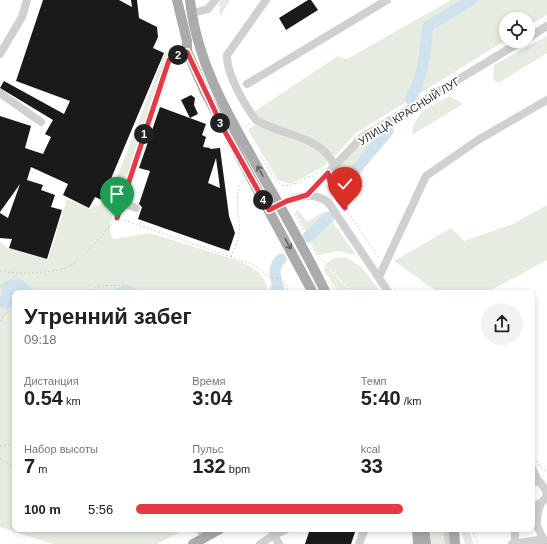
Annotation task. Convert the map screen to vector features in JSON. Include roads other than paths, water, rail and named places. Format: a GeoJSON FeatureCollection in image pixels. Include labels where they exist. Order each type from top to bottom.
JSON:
{"type":"FeatureCollection","features":[{"type":"Feature","properties":{"kind":"main road"},"geometry":{"type":"LineString","coordinates":[[177,0],[187,41],[187,52],[224,130],[312,290]]}},
{"type":"Feature","properties":{"kind":"main road"},"geometry":{"type":"LineString","coordinates":[[190,0],[200,45],[215,89],[228,116],[279,205],[312,256],[329,290]]}},
{"type":"Feature","properties":{"kind":"main road"},"geometry":{"type":"LineString","coordinates":[[312,256],[325,290]]}},
{"type":"Feature","properties":{"kind":"main road"},"geometry":{"type":"LineString","coordinates":[[199,539],[214,532]]}},
{"type":"Feature","properties":{"kind":"main road"},"geometry":{"type":"LineString","coordinates":[[418,532],[420,544]]}},
{"type":"Feature","properties":{"kind":"main road"},"geometry":{"type":"LineString","coordinates":[[420,544],[422,532]]}},
{"type":"Feature","properties":{"kind":"main road"},"geometry":{"type":"LineString","coordinates":[[424,532],[426,544]]}},
{"type":"Feature","properties":{"kind":"main road"},"geometry":{"type":"LineString","coordinates":[[454,532],[455,544]]}},
{"type":"Feature","properties":{"kind":"street"},"geometry":{"type":"LineString","coordinates":[[0,54],[22,17],[27,0]]}},
{"type":"Feature","properties":{"kind":"street"},"geometry":{"type":"LineString","coordinates":[[193,13],[208,9],[215,0]]}},
{"type":"Feature","properties":{"kind":"street"},"geometry":{"type":"LineString","coordinates":[[266,0],[227,55],[230,73],[250,112],[256,120],[322,149],[331,158],[334,166]]}},
{"type":"Feature","properties":{"kind":"street"},"geometry":{"type":"LineString","coordinates":[[247,84],[387,0]]}},
{"type":"Feature","properties":{"kind":"street"},"geometry":{"type":"LineString","coordinates":[[535,34],[547,26]]}},
{"type":"Feature","properties":{"kind":"street","name":"УЛИЦА КРАСНЫЙ ЛУГ"},"geometry":{"type":"LineString","coordinates":[[307,195],[361,138],[510,48]]}},
{"type":"Feature","properties":{"kind":"street"},"geometry":{"type":"LineString","coordinates":[[117,218],[153,114],[169,60],[187,52]]}},
{"type":"Feature","properties":{"kind":"street"},"geometry":{"type":"LineString","coordinates":[[0,93],[40,122]]}},
{"type":"Feature","properties":{"kind":"street"},"geometry":{"type":"LineString","coordinates":[[379,277],[426,176],[478,140],[547,100]]}},
{"type":"Feature","properties":{"kind":"street"},"geometry":{"type":"LineString","coordinates":[[269,210],[307,195],[321,197],[328,202],[379,277],[392,290]]}},
{"type":"Feature","properties":{"kind":"street"},"geometry":{"type":"LineString","coordinates":[[122,203],[136,208]]}},
{"type":"Feature","properties":{"kind":"street"},"geometry":{"type":"LineString","coordinates":[[539,482],[547,492],[536,523],[543,543]]}},
{"type":"Feature","properties":{"kind":"street"},"geometry":{"type":"LineString","coordinates":[[535,531],[543,543]]}},
{"type":"Feature","properties":{"kind":"street"},"geometry":{"type":"LineString","coordinates":[[260,544],[272,532],[279,544]]}},
{"type":"Feature","properties":{"kind":"street"},"geometry":{"type":"LineString","coordinates":[[359,544],[364,532]]}},
{"type":"Feature","properties":{"kind":"street"},"geometry":{"type":"LineString","coordinates":[[447,532],[449,544]]}},
{"type":"Feature","properties":{"kind":"street"},"geometry":{"type":"LineString","coordinates":[[515,532],[513,543],[543,543]]}},
{"type":"Feature","properties":{"kind":"waterway"},"geometry":{"type":"LineString","coordinates":[[410,99],[415,91],[421,73],[425,55],[428,26],[472,0]]}},
{"type":"Feature","properties":{"kind":"waterway"},"geometry":{"type":"LineString","coordinates":[[343,204],[355,188],[354,172],[388,131]]}},
{"type":"Feature","properties":{"kind":"waterway"},"geometry":{"type":"LineString","coordinates":[[308,237],[329,217]]}},
{"type":"Feature","properties":{"kind":"waterway"},"geometry":{"type":"LineString","coordinates":[[279,290],[275,271],[281,259]]}},
{"type":"Feature","properties":{"kind":"waterway"},"geometry":{"type":"LineString","coordinates":[[0,301],[6,304],[9,300],[7,290],[8,287],[19,284],[26,290]]}}]}
